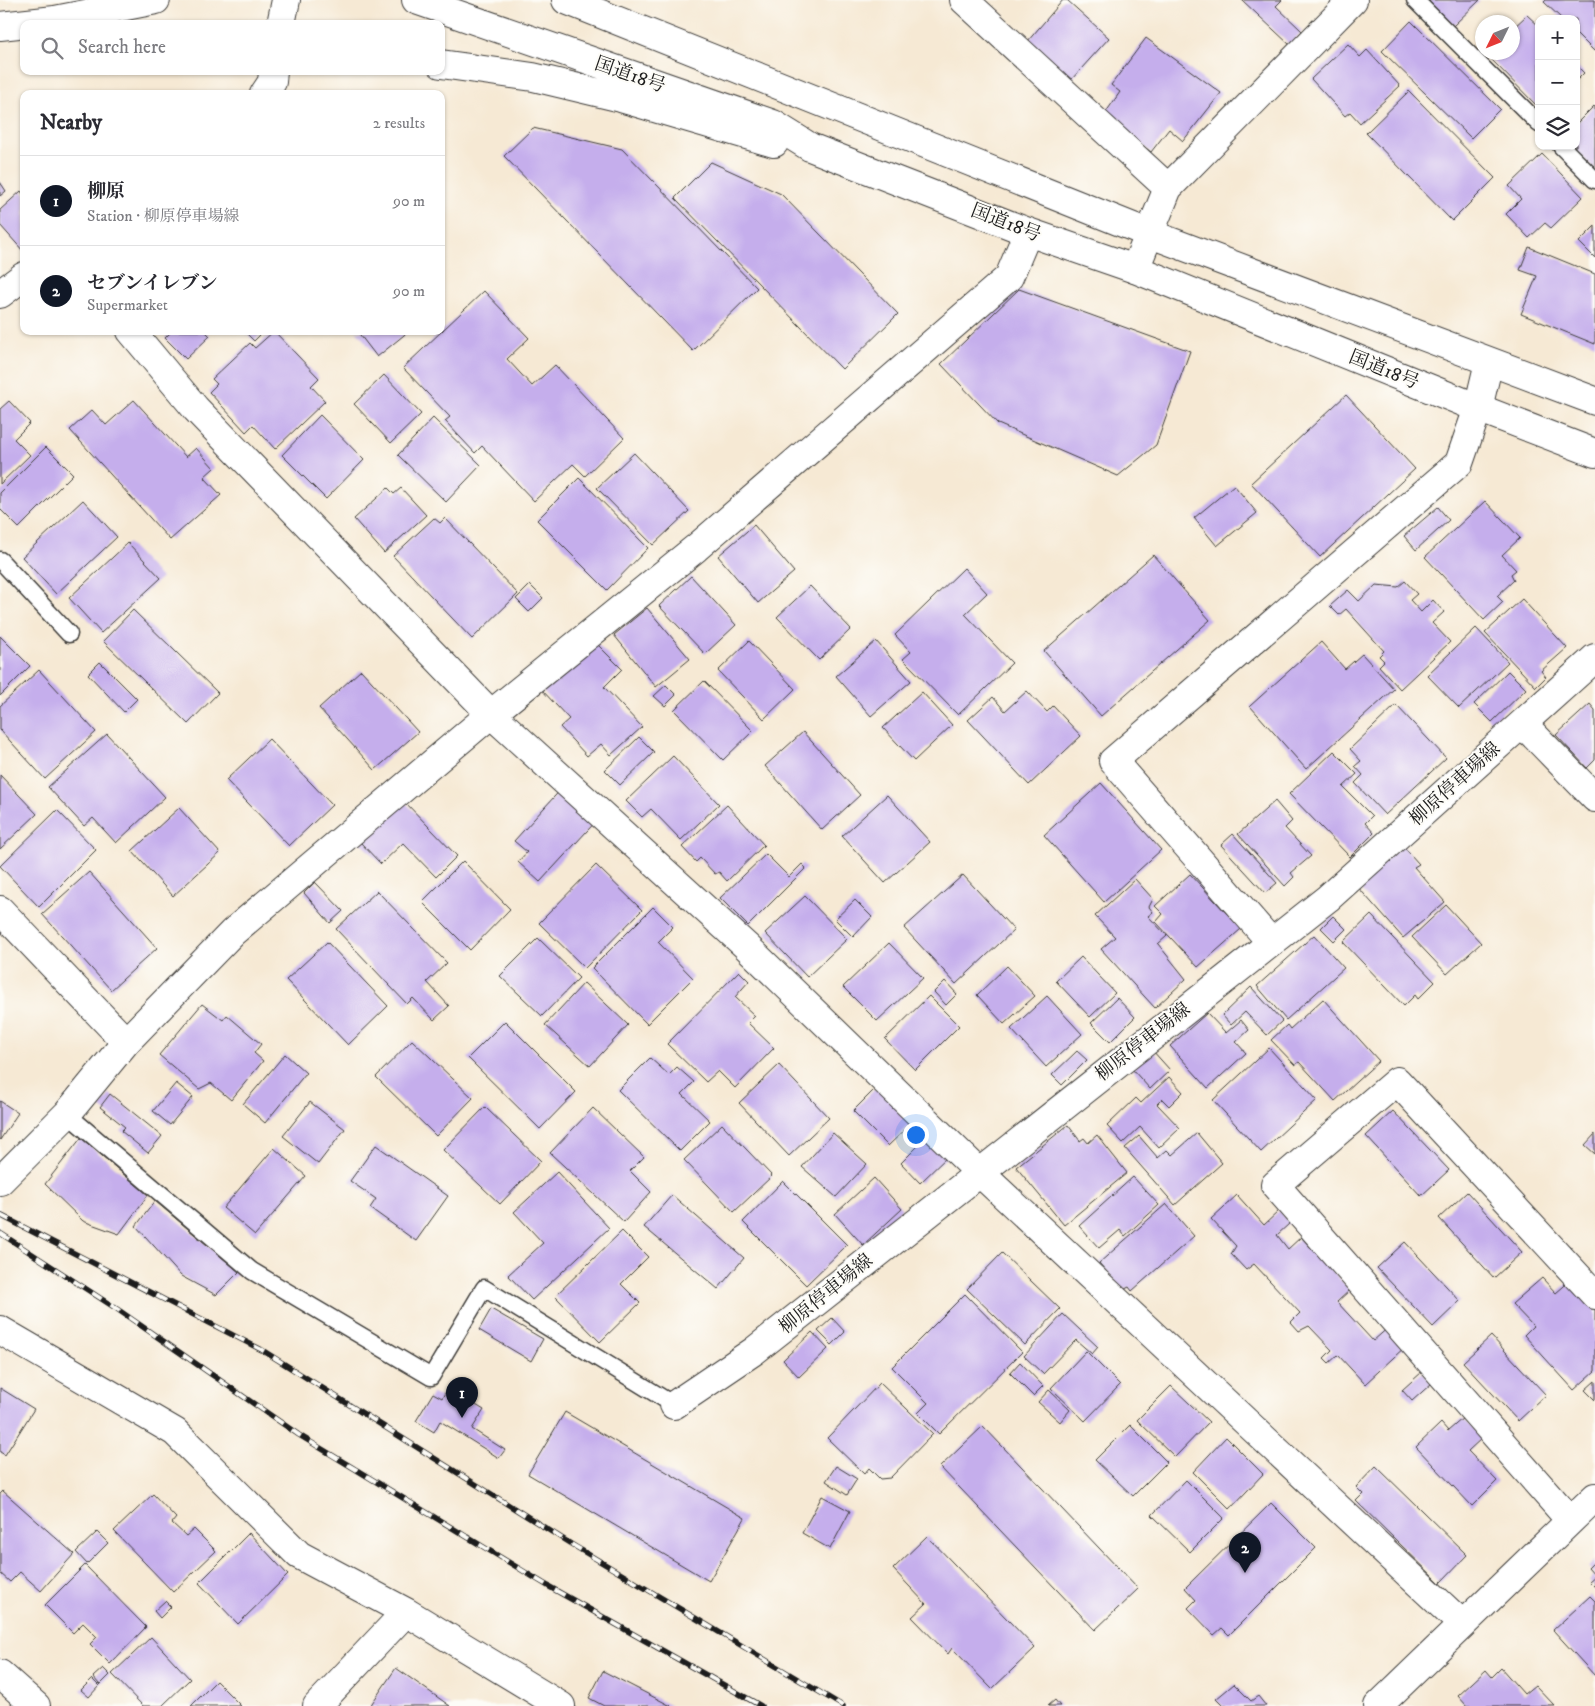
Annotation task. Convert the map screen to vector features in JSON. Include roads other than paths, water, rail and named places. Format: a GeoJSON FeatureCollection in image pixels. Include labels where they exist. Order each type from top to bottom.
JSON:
{"type":"FeatureCollection","features":[{"type":"Feature","properties":{"kind":"main road"},"geometry":{"type":"LineString","coordinates":[[32,20],[156,0]]}},
{"type":"Feature","properties":{"kind":"main road"},"geometry":{"type":"LineString","coordinates":[[282,20],[286,0]]}},
{"type":"Feature","properties":{"kind":"main road","name":"国道18号"},"geometry":{"type":"LineString","coordinates":[[416,0],[772,124],[810,147],[1028,232],[1135,269],[1478,408],[1595,453]]}},
{"type":"Feature","properties":{"kind":"main road"},"geometry":{"type":"LineString","coordinates":[[566,0],[1148,233],[1595,401]]}},
{"type":"Feature","properties":{"kind":"main road"},"geometry":{"type":"LineString","coordinates":[[964,0],[1168,188]]}},
{"type":"Feature","properties":{"kind":"main road"},"geometry":{"type":"LineString","coordinates":[[1135,269],[1148,233],[1168,188],[1353,0]]}},
{"type":"Feature","properties":{"kind":"main road"},"geometry":{"type":"LineString","coordinates":[[445,65],[533,77],[622,98],[772,143],[810,147]]}},
{"type":"Feature","properties":{"kind":"main road"},"geometry":{"type":"LineString","coordinates":[[267,90],[272,82],[273,75]]}},
{"type":"Feature","properties":{"kind":"main road"},"geometry":{"type":"LineString","coordinates":[[0,1181],[67,1114],[126,1042],[233,932],[491,714],[696,548],[1010,277],[1028,232]]}},
{"type":"Feature","properties":{"kind":"main road"},"geometry":{"type":"LineString","coordinates":[[0,294],[20,279]]}},
{"type":"Feature","properties":{"kind":"main road"},"geometry":{"type":"LineString","coordinates":[[134,335],[196,409],[491,714],[746,946],[978,1171],[1462,1624]]}},
{"type":"Feature","properties":{"kind":"main road"},"geometry":{"type":"LineString","coordinates":[[1271,942],[1113,761],[1459,463],[1478,408],[1489,362]]}},
{"type":"Feature","properties":{"kind":"main road","name":"柳原停車場線"},"geometry":{"type":"LineString","coordinates":[[674,1405],[754,1351],[978,1171],[1328,898],[1524,724],[1595,658]]}},
{"type":"Feature","properties":{"kind":"main road"},"geometry":{"type":"LineString","coordinates":[[1524,724],[1595,798]]}},
{"type":"Feature","properties":{"kind":"main road"},"geometry":{"type":"LineString","coordinates":[[0,910],[126,1042]]}},
{"type":"Feature","properties":{"kind":"main road"},"geometry":{"type":"LineString","coordinates":[[1570,1520],[1275,1185],[1397,1081],[1595,1295]]}},
{"type":"Feature","properties":{"kind":"main road"},"geometry":{"type":"LineString","coordinates":[[0,1330],[175,1432],[300,1555],[406,1612],[561,1706]]}},
{"type":"Feature","properties":{"kind":"main road"},"geometry":{"type":"LineString","coordinates":[[1378,1706],[1595,1497]]}},
{"type":"Feature","properties":{"kind":"main road"},"geometry":{"type":"LineString","coordinates":[[317,1706],[406,1612]]}},
{"type":"Feature","properties":{"kind":"main road"},"geometry":{"type":"LineString","coordinates":[[0,1674],[36,1706]]}},
{"type":"Feature","properties":{"kind":"lane"},"geometry":{"type":"LineString","coordinates":[[1415,0],[1535,120]]}},
{"type":"Feature","properties":{"kind":"lane"},"geometry":{"type":"LineString","coordinates":[[1565,150],[1595,180]]}},
{"type":"Feature","properties":{"kind":"lane"},"geometry":{"type":"LineString","coordinates":[[0,560],[69,634]]}},
{"type":"Feature","properties":{"kind":"lane"},"geometry":{"type":"LineString","coordinates":[[67,1114],[252,1271],[431,1377],[484,1288],[674,1405]]}},
{"type":"Feature","properties":{"kind":"railway"},"geometry":{"type":"LineString","coordinates":[[0,1215],[262,1350],[571,1544],[843,1706]]}},
{"type":"Feature","properties":{"kind":"railway"},"geometry":{"type":"LineString","coordinates":[[0,1233],[117,1309],[299,1435],[548,1586],[761,1706]]}},
{"type":"Feature","properties":{"kind":"place","name":"柳原"},"geometry":{"type":"Point","coordinates":[462,1418]}},
{"type":"Feature","properties":{"kind":"place","name":"セブンイレブン"},"geometry":{"type":"Point","coordinates":[1245,1573]}}]}
